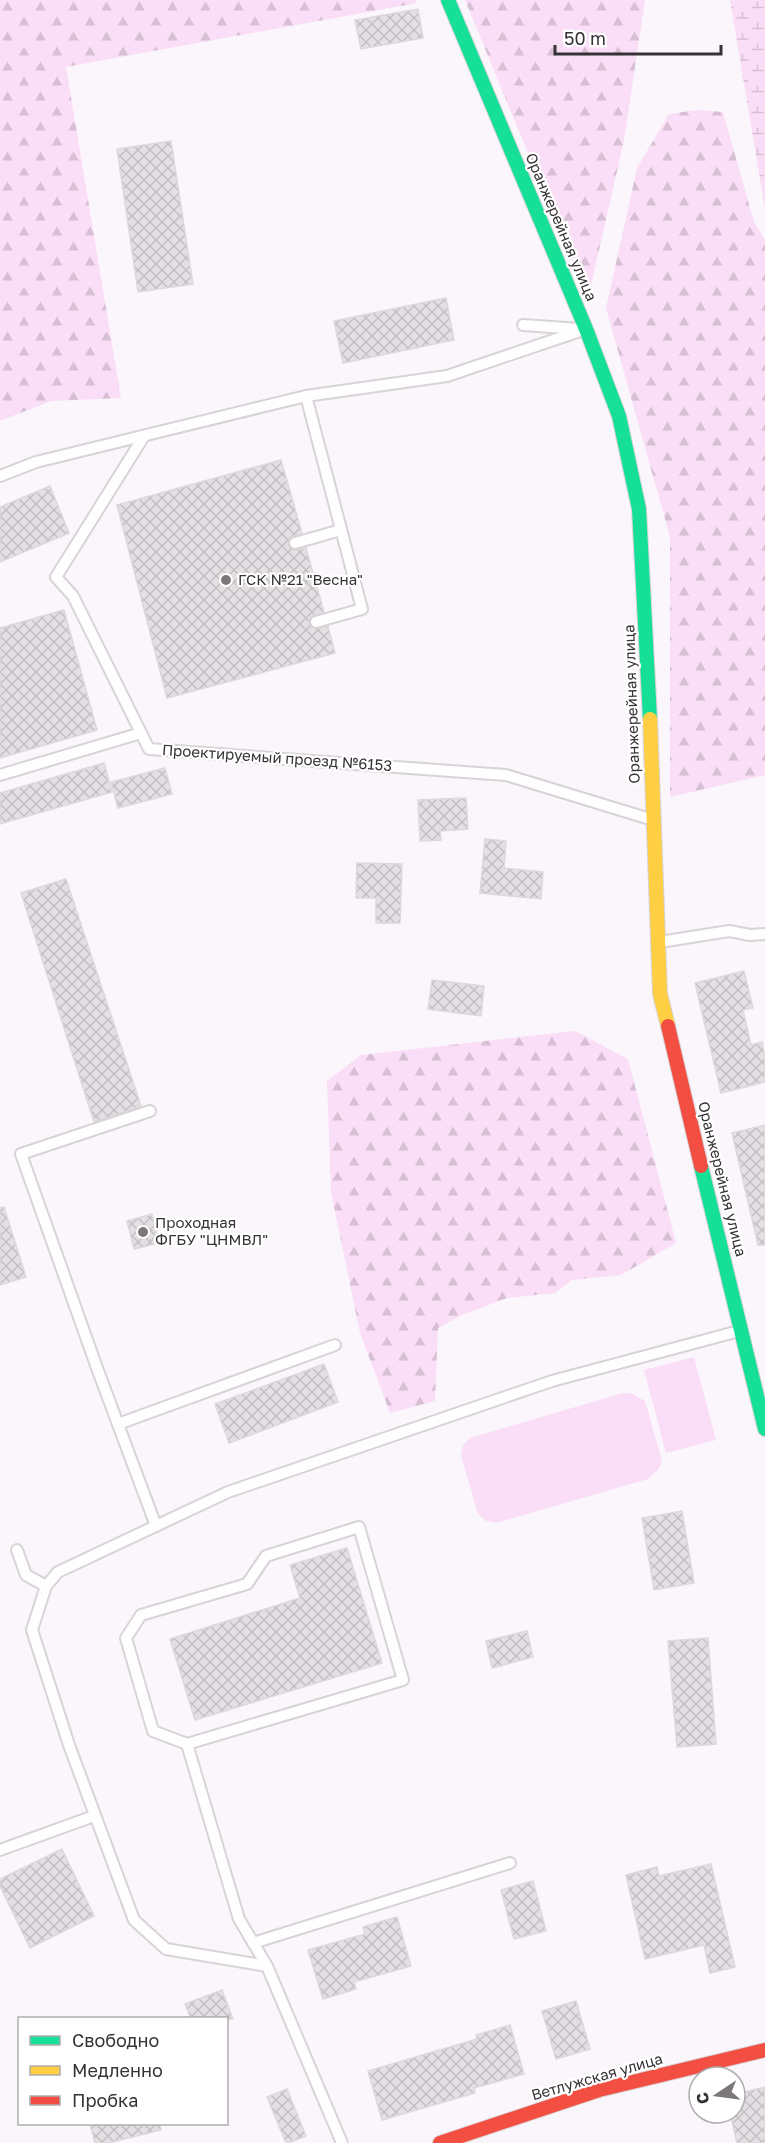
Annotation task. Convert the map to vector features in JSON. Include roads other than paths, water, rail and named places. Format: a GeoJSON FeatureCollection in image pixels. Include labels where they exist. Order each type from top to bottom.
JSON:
{"type":"FeatureCollection","features":[{"type":"Feature","properties":{"kind":"street","name":"Оранжерейная улица"},"geometry":{"type":"LineString","coordinates":[[448,0],[586,329],[619,416],[639,509],[645,600],[660,994],[765,1430]]}},
{"type":"Feature","properties":{"kind":"street","name":"Ветлужская улица"},"geometry":{"type":"LineString","coordinates":[[440,2143],[599,2090],[765,2050]]}},
{"type":"Feature","properties":{"kind":"lane"},"geometry":{"type":"LineString","coordinates":[[523,325],[586,329]]}},
{"type":"Feature","properties":{"kind":"lane"},"geometry":{"type":"LineString","coordinates":[[0,476],[36,462],[306,396],[447,376],[586,329]]}},
{"type":"Feature","properties":{"kind":"lane"},"geometry":{"type":"LineString","coordinates":[[306,396],[362,609],[316,622]]}},
{"type":"Feature","properties":{"kind":"lane","name":"Проектируемый проезд №6153"},"geometry":{"type":"LineString","coordinates":[[144,435],[56,577],[73,596],[149,749],[506,775],[653,820]]}},
{"type":"Feature","properties":{"kind":"lane"},"geometry":{"type":"LineString","coordinates":[[295,543],[341,530]]}},
{"type":"Feature","properties":{"kind":"lane"},"geometry":{"type":"LineString","coordinates":[[0,775],[141,733]]}},
{"type":"Feature","properties":{"kind":"lane"},"geometry":{"type":"LineString","coordinates":[[657,942],[729,931],[750,935],[765,934]]}},
{"type":"Feature","properties":{"kind":"lane"},"geometry":{"type":"LineString","coordinates":[[150,1111],[21,1154],[156,1526]]}},
{"type":"Feature","properties":{"kind":"lane"},"geometry":{"type":"LineString","coordinates":[[267,1966],[166,1949],[134,1920],[69,1745],[32,1630],[46,1586],[58,1572],[228,1492],[552,1381],[741,1330]]}},
{"type":"Feature","properties":{"kind":"lane"},"geometry":{"type":"LineString","coordinates":[[118,1424],[335,1345]]}},
{"type":"Feature","properties":{"kind":"lane"},"geometry":{"type":"LineString","coordinates":[[358,1527],[403,1680],[187,1744],[153,1731],[126,1638],[141,1615],[247,1584],[266,1556],[358,1527]]}},
{"type":"Feature","properties":{"kind":"lane"},"geometry":{"type":"LineString","coordinates":[[17,1550],[26,1575],[46,1586]]}},
{"type":"Feature","properties":{"kind":"lane"},"geometry":{"type":"LineString","coordinates":[[187,1744],[239,1919],[267,1966],[342,2143]]}},
{"type":"Feature","properties":{"kind":"lane"},"geometry":{"type":"LineString","coordinates":[[0,1850],[94,1816]]}},
{"type":"Feature","properties":{"kind":"lane"},"geometry":{"type":"LineString","coordinates":[[253,1943],[510,1863]]}},
{"type":"Feature","properties":{"kind":"place","name":"ГСК №21 \"Весна\""},"geometry":{"type":"Point","coordinates":[226,580]}},
{"type":"Feature","properties":{"kind":"place","name":"Проходная ФГБУ \"ЦНМВЛ\""},"geometry":{"type":"Point","coordinates":[143,1232]}}]}
